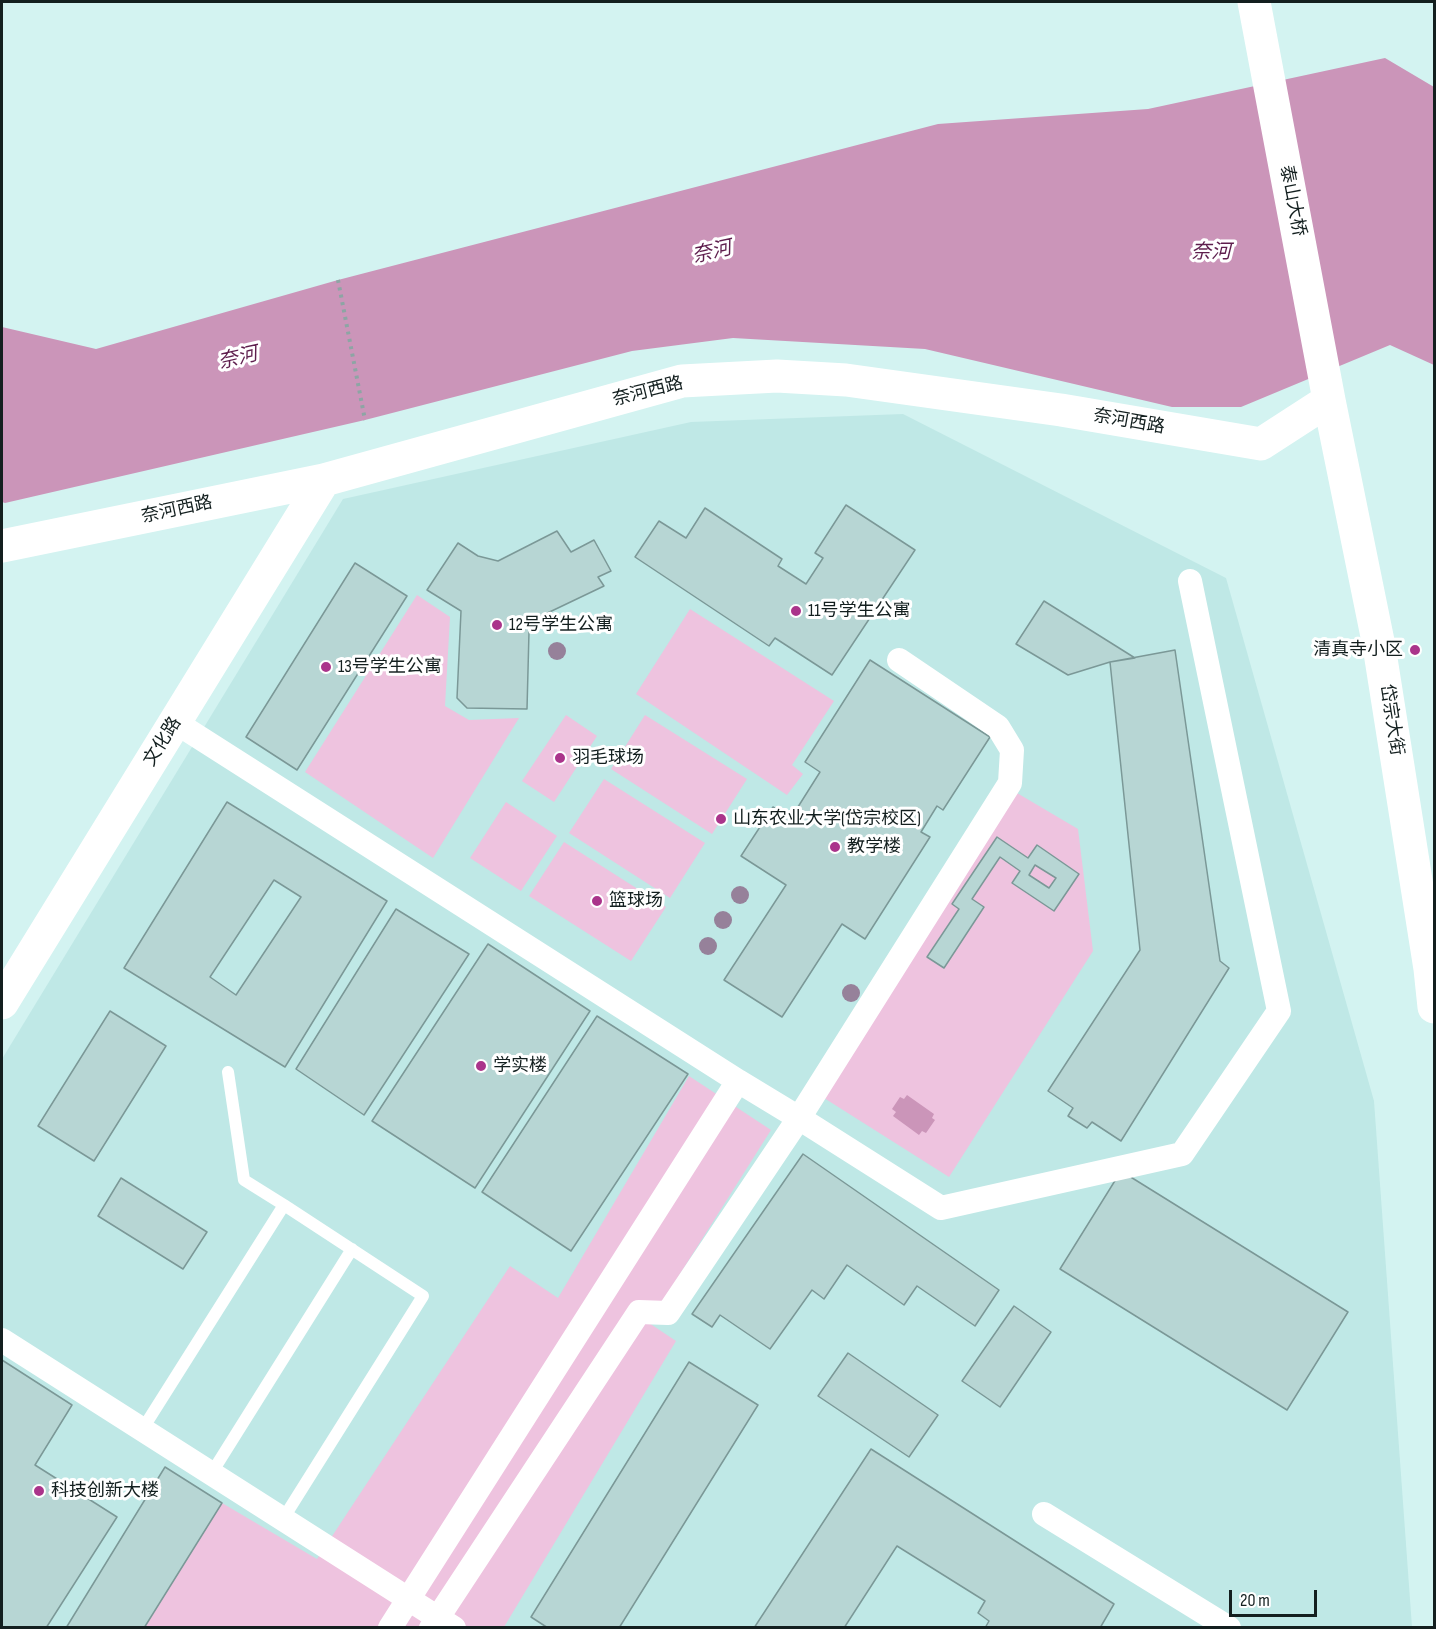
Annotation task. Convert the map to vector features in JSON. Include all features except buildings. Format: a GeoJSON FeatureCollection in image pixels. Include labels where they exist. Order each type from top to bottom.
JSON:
{"type":"FeatureCollection","features":[{"type":"Feature","properties":{"kind":"street","name":"泰山大桥"},"geometry":{"type":"LineString","coordinates":[[1254,2],[1329,400]]}},
{"type":"Feature","properties":{"kind":"street","name":"奈河西路"},"geometry":{"type":"LineString","coordinates":[[2,546],[324,480],[682,381],[777,376],[846,380],[1061,410],[1261,444],[1329,400]]}},
{"type":"Feature","properties":{"kind":"street","name":"岱宗大街"},"geometry":{"type":"LineString","coordinates":[[1329,400],[1379,646],[1434,1007]]}},
{"type":"Feature","properties":{"kind":"street","name":"文化路"},"geometry":{"type":"LineString","coordinates":[[2,1004],[324,480]]}},
{"type":"Feature","properties":{"kind":"street"},"geometry":{"type":"LineString","coordinates":[[175,722],[941,1208],[1182,1154],[1279,1011],[1190,581]]}},
{"type":"Feature","properties":{"kind":"street"},"geometry":{"type":"LineString","coordinates":[[2,1340],[408,1599],[441,1624],[639,1312],[668,1313],[799,1118],[1010,783],[1012,750],[998,728],[899,660]]}},
{"type":"Feature","properties":{"kind":"street"},"geometry":{"type":"LineString","coordinates":[[390,1628],[738,1081]]}},
{"type":"Feature","properties":{"kind":"street"},"geometry":{"type":"LineString","coordinates":[[1044,1514],[1229,1628]]}},
{"type":"Feature","properties":{"kind":"lane"},"geometry":{"type":"LineString","coordinates":[[228,1072],[244,1180],[423,1296],[283,1519]]}},
{"type":"Feature","properties":{"kind":"lane"},"geometry":{"type":"LineString","coordinates":[[142,1430],[284,1206]]}},
{"type":"Feature","properties":{"kind":"lane"},"geometry":{"type":"LineString","coordinates":[[211,1474],[352,1249]]}},
{"type":"Feature","properties":{"kind":"path"},"geometry":{"type":"LineString","coordinates":[[338,280],[365,420]]}},
{"type":"Feature","properties":{"kind":"shaded area","name":"山东农业大学(岱宗校区)"},"geometry":{"type":"Polygon","coordinates":[[[903,414],[1226,578],[1374,1101],[1412,1627],[2,1627],[2,1059],[343,499],[691,422],[903,414]]]}},
{"type":"Feature","properties":{"kind":"shaded area"},"geometry":{"type":"Polygon","coordinates":[[[417,595],[450,617],[445,706],[469,720],[519,718],[433,858],[305,772],[417,595]]]}},
{"type":"Feature","properties":{"kind":"shaded area"},"geometry":{"type":"Polygon","coordinates":[[[690,609],[834,701],[792,765],[803,774],[787,795],[636,694],[690,609]]]}},
{"type":"Feature","properties":{"kind":"shaded area","name":"羽毛球场"},"geometry":{"type":"Polygon","coordinates":[[[566,715],[597,736],[554,802],[522,781],[566,715]]]}},
{"type":"Feature","properties":{"kind":"shaded area"},"geometry":{"type":"Polygon","coordinates":[[[645,715],[747,779],[712,834],[611,769],[645,715]]]}},
{"type":"Feature","properties":{"kind":"shaded area","name":"篮球场"},"geometry":{"type":"Polygon","coordinates":[[[604,779],[705,843],[670,898],[569,833],[604,779]]]}},
{"type":"Feature","properties":{"kind":"shaded area"},"geometry":{"type":"Polygon","coordinates":[[[1017,793],[1078,829],[1093,951],[949,1177],[824,1098],[1017,793]]]}},
{"type":"Feature","properties":{"kind":"shaded area"},"geometry":{"type":"Polygon","coordinates":[[[506,802],[557,836],[521,891],[470,858],[506,802]]]}},
{"type":"Feature","properties":{"kind":"shaded area","name":"篮球场"},"geometry":{"type":"Polygon","coordinates":[[[564,842],[666,907],[631,961],[529,896],[564,842]]]}},
{"type":"Feature","properties":{"kind":"shaded area"},"geometry":{"type":"Polygon","coordinates":[[[689,1076],[771,1130],[649,1323],[676,1341],[504,1627],[144,1628],[222,1503],[317,1559],[510,1266],[558,1298],[689,1076]]]}},
{"type":"Feature","properties":{"kind":"water","name":"奈河"},"geometry":{"type":"Polygon","coordinates":[[[1385,58],[1434,87],[1434,365],[1390,345],[1241,407],[1172,407],[925,349],[733,338],[632,351],[365,420],[2,502],[2,327],[96,349],[338,280],[938,124],[1148,109],[1385,58]]]}},
{"type":"Feature","properties":{"kind":"water"},"geometry":{"type":"Polygon","coordinates":[[[907,1095],[934,1114],[932,1118],[935,1120],[926,1133],[922,1131],[919,1135],[893,1116],[896,1112],[892,1109],[900,1097],[904,1099],[907,1095]]]}},
{"type":"Feature","properties":{"kind":"place","name":"11号学生公寓"},"geometry":{"type":"Point","coordinates":[796,611]}},
{"type":"Feature","properties":{"kind":"place","name":"12号学生公寓"},"geometry":{"type":"Point","coordinates":[497,625]}},
{"type":"Feature","properties":{"kind":"place","name":"清真寺小区"},"geometry":{"type":"Point","coordinates":[1415,650]}},
{"type":"Feature","properties":{"kind":"place","name":"13号学生公寓"},"geometry":{"type":"Point","coordinates":[326,667]}},
{"type":"Feature","properties":{"kind":"place","name":"羽毛球场"},"geometry":{"type":"Point","coordinates":[560,758]}},
{"type":"Feature","properties":{"kind":"place","name":"山东农业大学(岱宗校区)"},"geometry":{"type":"Point","coordinates":[721,819]}},
{"type":"Feature","properties":{"kind":"place","name":"教学楼"},"geometry":{"type":"Point","coordinates":[835,847]}},
{"type":"Feature","properties":{"kind":"place","name":"篮球场"},"geometry":{"type":"Point","coordinates":[597,901]}},
{"type":"Feature","properties":{"kind":"place","name":"学实楼"},"geometry":{"type":"Point","coordinates":[481,1066]}},
{"type":"Feature","properties":{"kind":"place","name":"科技创新大楼"},"geometry":{"type":"Point","coordinates":[39,1491]}}]}
